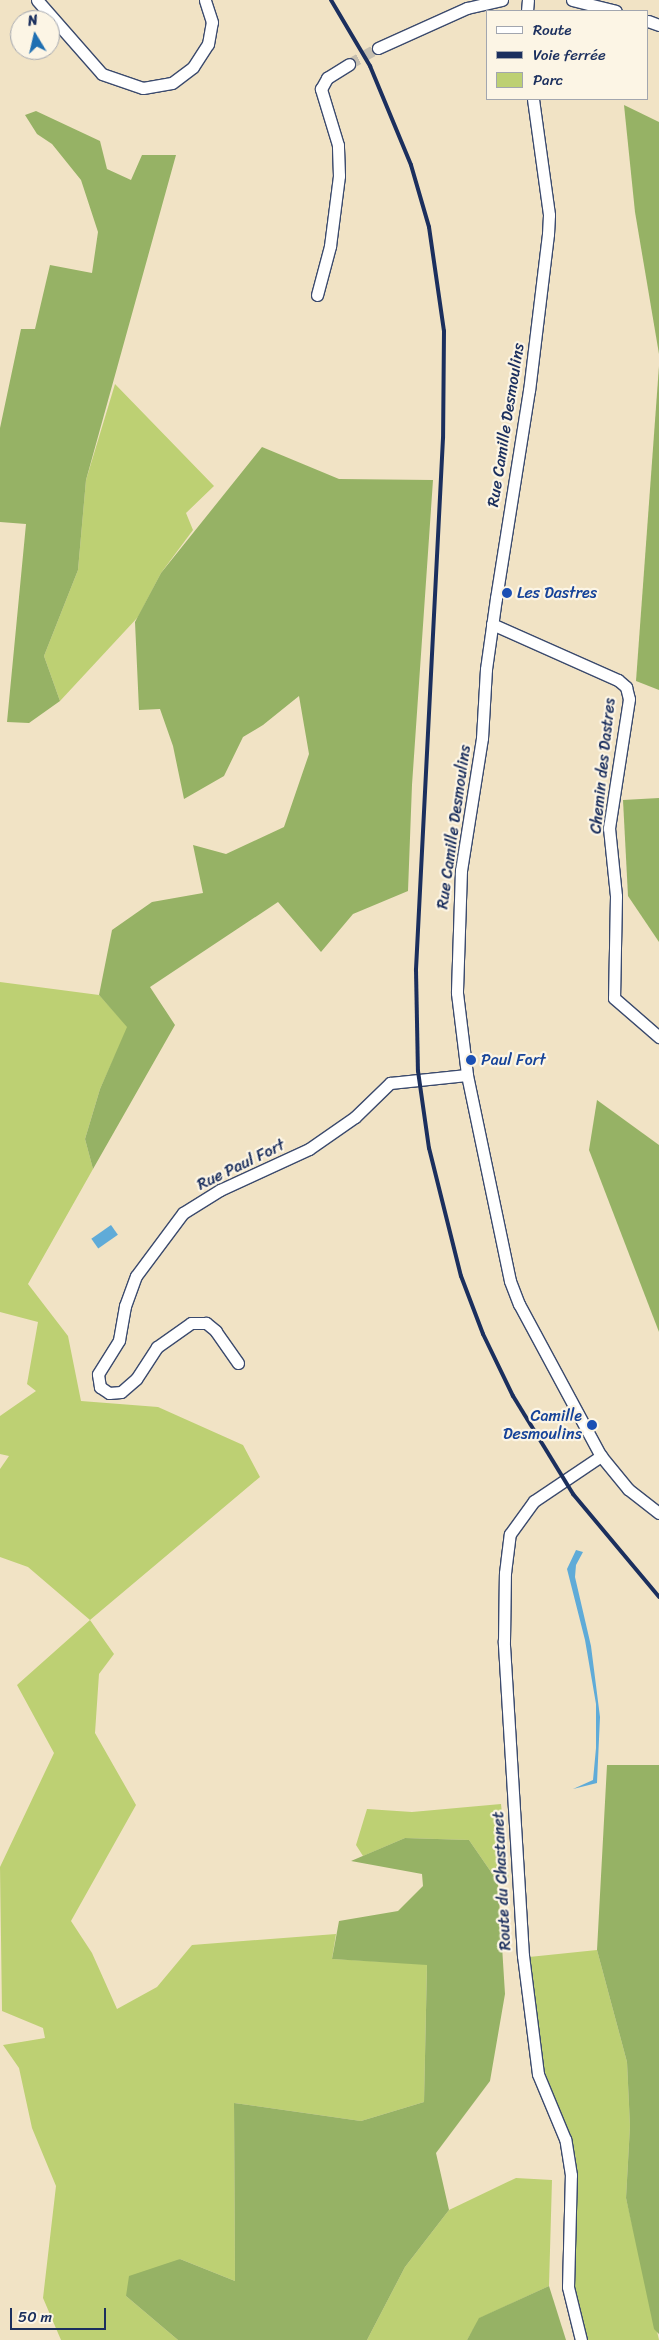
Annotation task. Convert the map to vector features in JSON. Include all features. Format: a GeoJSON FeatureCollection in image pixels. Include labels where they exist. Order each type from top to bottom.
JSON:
{"type":"FeatureCollection","features":[{"type":"Feature","properties":{"kind":"street"},"geometry":{"type":"LineString","coordinates":[[37,0],[102,74],[143,88],[172,83],[193,67],[208,44],[212,22],[205,0]]}},
{"type":"Feature","properties":{"kind":"street"},"geometry":{"type":"LineString","coordinates":[[378,48],[467,4],[502,0]]}},
{"type":"Feature","properties":{"kind":"street"},"geometry":{"type":"LineString","coordinates":[[572,0],[612,10]]}},
{"type":"Feature","properties":{"kind":"street"},"geometry":{"type":"LineString","coordinates":[[317,295],[330,246],[339,176],[338,145],[321,89],[327,78],[349,64]]}},
{"type":"Feature","properties":{"kind":"street","name":"Rue Camille Desmoulins"},"geometry":{"type":"LineString","coordinates":[[533,100],[549,215],[548,234],[530,383],[492,624],[482,738],[458,899],[456,993],[467,1074],[510,1281],[519,1304],[601,1456],[628,1489],[659,1512]]}},
{"type":"Feature","properties":{"kind":"street","name":"Chemin des Dastres"},"geometry":{"type":"LineString","coordinates":[[492,624],[618,680],[626,687],[629,699],[610,828],[616,896],[614,998],[659,1037]]}},
{"type":"Feature","properties":{"kind":"street","name":"Rue Paul Fort"},"geometry":{"type":"LineString","coordinates":[[238,1364],[216,1331],[206,1323],[191,1323],[157,1347],[136,1379],[121,1392],[109,1393],[100,1387],[98,1374],[119,1340],[125,1306],[136,1276],[183,1213],[220,1190],[309,1149],[355,1117],[390,1083],[467,1074]]}},
{"type":"Feature","properties":{"kind":"street","name":"Route du Chastanet"},"geometry":{"type":"LineString","coordinates":[[581,2340],[568,2287],[571,2174],[565,2139],[538,2074],[523,1956],[504,1641],[505,1572],[510,1534],[534,1501],[601,1456]]}},
{"type":"Feature","properties":{"kind":"green space"},"geometry":{"type":"Polygon","coordinates":[[[624,105],[659,122],[659,354],[635,212],[624,105]]]}},
{"type":"Feature","properties":{"kind":"green space"},"geometry":{"type":"Polygon","coordinates":[[[36,111],[100,141],[107,169],[131,180],[142,155],[176,155],[86,480],[78,570],[44,656],[60,701],[29,723],[7,722],[26,524],[0,522],[0,428],[21,329],[35,329],[50,265],[92,273],[98,232],[81,180],[52,144],[37,134],[25,115],[36,111]]]}},
{"type":"Feature","properties":{"kind":"green space"},"geometry":{"type":"Polygon","coordinates":[[[659,366],[659,690],[636,681],[659,366]]]}},
{"type":"Feature","properties":{"kind":"green space"},"geometry":{"type":"Polygon","coordinates":[[[115,384],[214,486],[186,513],[193,530],[161,573],[138,617],[60,701],[44,656],[78,570],[86,480],[115,384]]]}},
{"type":"Feature","properties":{"kind":"green space"},"geometry":{"type":"Polygon","coordinates":[[[262,447],[339,479],[433,480],[412,785],[408,891],[353,914],[321,952],[278,902],[150,987],[175,1025],[93,1169],[85,1139],[100,1089],[127,1027],[99,995],[112,930],[152,902],[203,893],[193,845],[226,854],[284,827],[309,754],[299,696],[263,725],[243,737],[224,776],[184,799],[173,746],[160,709],[139,710],[135,622],[161,573],[262,447]]]}},
{"type":"Feature","properties":{"kind":"green space"},"geometry":{"type":"Polygon","coordinates":[[[659,798],[659,942],[628,896],[623,800],[659,798]]]}},
{"type":"Feature","properties":{"kind":"green space"},"geometry":{"type":"Polygon","coordinates":[[[0,982],[99,995],[128,1027],[100,1089],[85,1139],[93,1169],[28,1284],[68,1336],[81,1401],[158,1407],[243,1445],[260,1477],[90,1620],[28,1567],[0,1557],[0,1469],[9,1456],[0,1454],[0,1416],[36,1391],[27,1384],[38,1322],[0,1312],[0,982]]]}},
{"type":"Feature","properties":{"kind":"green space"},"geometry":{"type":"Polygon","coordinates":[[[597,1100],[659,1145],[659,1332],[589,1150],[597,1100]]]}},
{"type":"Feature","properties":{"kind":"green space"},"geometry":{"type":"Polygon","coordinates":[[[90,1620],[114,1654],[99,1674],[95,1733],[136,1805],[71,1921],[92,1953],[117,2009],[157,1987],[192,1945],[336,1934],[332,1959],[427,1964],[424,2102],[361,2121],[234,2103],[235,2281],[180,2259],[126,2296],[178,2340],[61,2340],[43,2298],[56,2186],[32,2128],[19,2068],[3,2045],[45,2038],[43,2028],[2,2011],[0,1867],[54,1753],[17,1685],[90,1620]]]}},
{"type":"Feature","properties":{"kind":"green space"},"geometry":{"type":"Polygon","coordinates":[[[607,1765],[659,1765],[659,2334],[654,2329],[626,2198],[630,2126],[627,2062],[597,1950],[607,1765]]]}},
{"type":"Feature","properties":{"kind":"green space"},"geometry":{"type":"Polygon","coordinates":[[[501,1804],[509,1881],[498,1882],[469,1840],[405,1838],[363,1856],[356,1845],[367,1809],[412,1812],[501,1804]]]}},
{"type":"Feature","properties":{"kind":"green space"},"geometry":{"type":"Polygon","coordinates":[[[405,1838],[469,1840],[498,1882],[505,1994],[490,2081],[436,2153],[449,2210],[405,2267],[367,2340],[178,2340],[126,2296],[129,2276],[180,2259],[235,2281],[234,2103],[361,2121],[424,2102],[427,1965],[332,1959],[339,1921],[398,1911],[423,1886],[422,1874],[351,1861],[405,1838]]]}},
{"type":"Feature","properties":{"kind":"green space"},"geometry":{"type":"Polygon","coordinates":[[[597,1950],[627,2062],[630,2126],[626,2198],[659,2340],[584,2340],[574,2305],[572,2276],[576,2158],[542,2064],[529,1957],[597,1950]]]}},
{"type":"Feature","properties":{"kind":"green space"},"geometry":{"type":"Polygon","coordinates":[[[516,2178],[552,2180],[549,2286],[480,2318],[467,2340],[367,2340],[405,2267],[449,2210],[516,2178]]]}},
{"type":"Feature","properties":{"kind":"green space"},"geometry":{"type":"Polygon","coordinates":[[[549,2286],[566,2340],[467,2340],[479,2318],[549,2286]]]}},
{"type":"Feature","properties":{"kind":"water"},"geometry":{"type":"Polygon","coordinates":[[[111,1225],[118,1235],[98,1249],[91,1239],[111,1225]]]}},
{"type":"Feature","properties":{"kind":"water"},"geometry":{"type":"Polygon","coordinates":[[[576,1550],[583,1552],[576,1565],[575,1577],[591,1646],[600,1717],[597,1783],[573,1789],[593,1780],[596,1748],[596,1704],[585,1640],[567,1569],[576,1550]]]}},
{"type":"Feature","properties":{"kind":"tunnel"},"geometry":{"type":"LineString","coordinates":[[349,64],[378,48]]}},
{"type":"Feature","properties":{"kind":"railway"},"geometry":{"type":"LineString","coordinates":[[331,0],[370,66],[411,165],[429,227],[444,331],[443,438],[416,970],[418,1071],[429,1148],[461,1276],[483,1334],[513,1396],[573,1494],[659,1597]]}},
{"type":"Feature","properties":{"kind":"place","name":"Les Dastres"},"geometry":{"type":"Point","coordinates":[507,593]}},
{"type":"Feature","properties":{"kind":"place","name":"Paul Fort"},"geometry":{"type":"Point","coordinates":[471,1060]}},
{"type":"Feature","properties":{"kind":"place","name":"Camille Desmoulins"},"geometry":{"type":"Point","coordinates":[592,1425]}}]}
